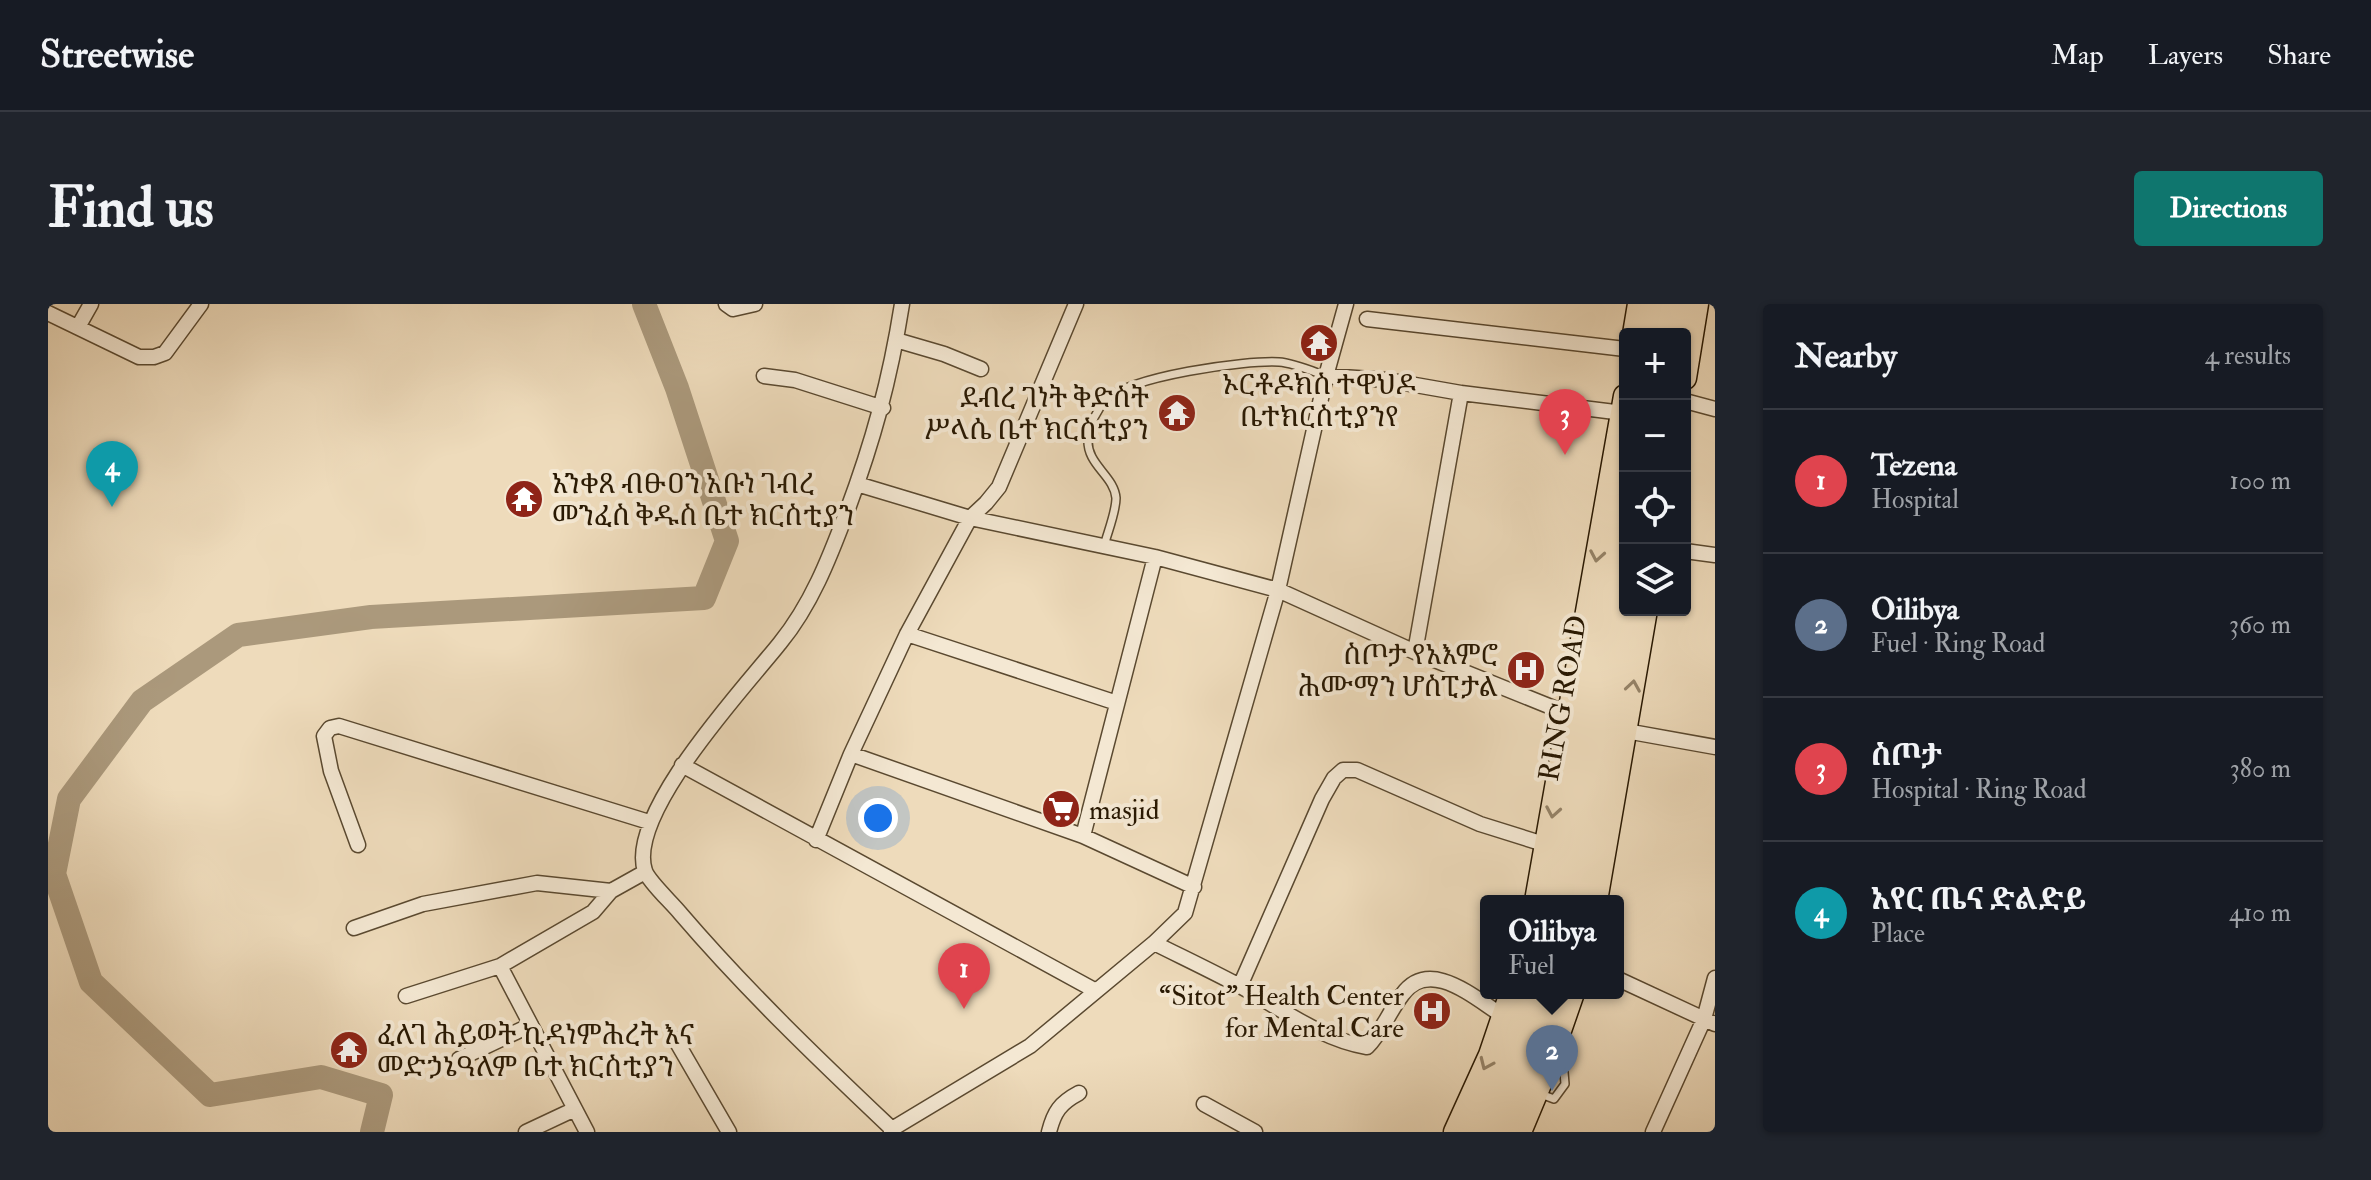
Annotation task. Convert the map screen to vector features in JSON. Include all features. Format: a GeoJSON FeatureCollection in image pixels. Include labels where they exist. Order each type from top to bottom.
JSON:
{"type":"FeatureCollection","features":[{"type":"Feature","properties":{"kind":"highway"},"geometry":{"type":"LineString","coordinates":[[1654,328],[1658,304]]}},
{"type":"Feature","properties":{"kind":"highway"},"geometry":{"type":"LineString","coordinates":[[1673,328],[1677,304]]}},
{"type":"Feature","properties":{"kind":"highway","name":"RING ROAD"},"geometry":{"type":"LineString","coordinates":[[1556,895],[1619,540]]}},
{"type":"Feature","properties":{"kind":"highway","name":"RING ROAD"},"geometry":{"type":"LineString","coordinates":[[1576,895],[1624,616]]}},
{"type":"Feature","properties":{"kind":"highway"},"geometry":{"type":"LineString","coordinates":[[1477,1132],[1508,1065],[1530,999]]}},
{"type":"Feature","properties":{"kind":"highway"},"geometry":{"type":"LineString","coordinates":[[1498,1132],[1535,1049],[1552,999]]}},
{"type":"Feature","properties":{"kind":"main road"},"geometry":{"type":"LineString","coordinates":[[1635,328],[1639,304]]}},
{"type":"Feature","properties":{"kind":"main road"},"geometry":{"type":"LineString","coordinates":[[1691,341],[1697,304]]}},
{"type":"Feature","properties":{"kind":"main road"},"geometry":{"type":"LineString","coordinates":[[1537,895],[1619,434]]}},
{"type":"Feature","properties":{"kind":"main road"},"geometry":{"type":"LineString","coordinates":[[1597,895],[1645,616]]}},
{"type":"Feature","properties":{"kind":"main road"},"geometry":{"type":"LineString","coordinates":[[1455,1132],[1490,1055],[1510,999]]}},
{"type":"Feature","properties":{"kind":"main road"},"geometry":{"type":"LineString","coordinates":[[1520,1132],[1571,999]]}},
{"type":"Feature","properties":{"kind":"street"},"geometry":{"type":"LineString","coordinates":[[78,327],[91,304]]}},
{"type":"Feature","properties":{"kind":"street"},"geometry":{"type":"LineString","coordinates":[[48,313],[139,357],[154,357],[165,353],[201,304]]}},
{"type":"Feature","properties":{"kind":"street"},"geometry":{"type":"LineString","coordinates":[[726,304],[733,309],[755,304]]}},
{"type":"Feature","properties":{"kind":"street"},"geometry":{"type":"LineString","coordinates":[[902,304],[883,408],[829,559],[797,622],[682,765],[649,822],[644,851],[645,872],[788,1031],[892,1130],[1030,1046],[1154,943],[1185,913],[1278,590],[1326,376],[1346,304]]}},
{"type":"Feature","properties":{"kind":"street"},"geometry":{"type":"LineString","coordinates":[[816,840],[851,754],[907,634],[970,518],[999,487],[1076,304]]}},
{"type":"Feature","properties":{"kind":"street"},"geometry":{"type":"LineString","coordinates":[[1367,319],[1619,348]]}},
{"type":"Feature","properties":{"kind":"street"},"geometry":{"type":"LineString","coordinates":[[896,340],[981,369]]}},
{"type":"Feature","properties":{"kind":"street"},"geometry":{"type":"LineString","coordinates":[[764,376],[795,380],[883,408]]}},
{"type":"Feature","properties":{"kind":"street"},"geometry":{"type":"LineString","coordinates":[[1326,376],[1387,380],[1461,393],[1619,405]]}},
{"type":"Feature","properties":{"kind":"street"},"geometry":{"type":"LineString","coordinates":[[1415,652],[1461,393]]}},
{"type":"Feature","properties":{"kind":"street"},"geometry":{"type":"LineString","coordinates":[[1691,403],[1715,409]]}},
{"type":"Feature","properties":{"kind":"street"},"geometry":{"type":"LineString","coordinates":[[857,484],[970,518],[1155,557],[1278,590],[1415,652],[1571,715]]}},
{"type":"Feature","properties":{"kind":"street"},"geometry":{"type":"LineString","coordinates":[[1691,552],[1715,555]]}},
{"type":"Feature","properties":{"kind":"street"},"geometry":{"type":"LineString","coordinates":[[1083,836],[1155,557]]}},
{"type":"Feature","properties":{"kind":"street"},"geometry":{"type":"LineString","coordinates":[[907,634],[1117,703]]}},
{"type":"Feature","properties":{"kind":"street"},"geometry":{"type":"LineString","coordinates":[[358,845],[331,771],[324,736],[330,728],[339,726],[649,822]]}},
{"type":"Feature","properties":{"kind":"street"},"geometry":{"type":"LineString","coordinates":[[1626,731],[1715,747]]}},
{"type":"Feature","properties":{"kind":"street"},"geometry":{"type":"LineString","coordinates":[[851,754],[1083,836],[1194,887]]}},
{"type":"Feature","properties":{"kind":"street"},"geometry":{"type":"LineString","coordinates":[[682,765],[1096,991]]}},
{"type":"Feature","properties":{"kind":"street"},"geometry":{"type":"LineString","coordinates":[[1240,986],[1322,799],[1334,778],[1343,770],[1357,770],[1480,824],[1547,845]]}},
{"type":"Feature","properties":{"kind":"street"},"geometry":{"type":"LineString","coordinates":[[406,996],[500,966],[593,912],[611,891],[645,872]]}},
{"type":"Feature","properties":{"kind":"street"},"geometry":{"type":"LineString","coordinates":[[354,928],[423,904],[537,883],[611,891]]}},
{"type":"Feature","properties":{"kind":"street"},"geometry":{"type":"LineString","coordinates":[[1154,943],[1351,1045],[1367,1047],[1378,1036],[1401,996],[1413,983],[1426,977],[1443,979],[1505,1017]]}},
{"type":"Feature","properties":{"kind":"street"},"geometry":{"type":"LineString","coordinates":[[500,966],[587,1132]]}},
{"type":"Feature","properties":{"kind":"street"},"geometry":{"type":"LineString","coordinates":[[1653,1132],[1710,1022],[1715,978]]}},
{"type":"Feature","properties":{"kind":"street"},"geometry":{"type":"LineString","coordinates":[[1624,982],[1710,1022]]}},
{"type":"Feature","properties":{"kind":"street"},"geometry":{"type":"LineString","coordinates":[[459,1059],[531,1025]]}},
{"type":"Feature","properties":{"kind":"street"},"geometry":{"type":"LineString","coordinates":[[675,1039],[729,1132]]}},
{"type":"Feature","properties":{"kind":"street"},"geometry":{"type":"LineString","coordinates":[[1049,1132],[1054,1112],[1079,1093]]}},
{"type":"Feature","properties":{"kind":"street"},"geometry":{"type":"LineString","coordinates":[[1204,1104],[1255,1132]]}},
{"type":"Feature","properties":{"kind":"street"},"geometry":{"type":"LineString","coordinates":[[526,1132],[575,1109]]}},
{"type":"Feature","properties":{"kind":"lane"},"geometry":{"type":"LineString","coordinates":[[1104,546],[1116,497],[1110,482],[1090,454],[1088,440],[1092,420],[1108,398],[1139,383],[1236,365],[1282,362],[1326,376]]}},
{"type":"Feature","properties":{"kind":"waterway"},"geometry":{"type":"LineString","coordinates":[[372,1132],[381,1095],[321,1077],[210,1095],[91,982],[54,874],[69,799],[142,701],[238,635],[371,617],[704,598],[727,541],[677,388],[644,304]]}},
{"type":"Feature","properties":{"kind":"place","name":"ኦርቶዶክስ ተዋህዶ ቤተክርስቲያንየ"},"geometry":{"type":"Point","coordinates":[1319,343]}},
{"type":"Feature","properties":{"kind":"place","name":"ደብረ ገነት ቅድስት ሥላሴ ቤተ ክርስቲያን"},"geometry":{"type":"Point","coordinates":[1177,413]}},
{"type":"Feature","properties":{"kind":"place","name":"ስጦታ"},"geometry":{"type":"Point","coordinates":[1565,455]}},
{"type":"Feature","properties":{"kind":"place","name":"አንቀጸ ብፁዐን አቡነ ገብረ መንፈስ ቅዱስ ቤተ ክርስቲያን"},"geometry":{"type":"Point","coordinates":[524,499]}},
{"type":"Feature","properties":{"kind":"place","name":"አየር ጤና ድልድይ"},"geometry":{"type":"Point","coordinates":[112,507]}},
{"type":"Feature","properties":{"kind":"place","name":"ስጦታ የአእምሮ ሕሙማን ሆስፒታል"},"geometry":{"type":"Point","coordinates":[1526,670]}},
{"type":"Feature","properties":{"kind":"place","name":"masjid"},"geometry":{"type":"Point","coordinates":[1061,809]}},
{"type":"Feature","properties":{"kind":"place","name":"Tezena"},"geometry":{"type":"Point","coordinates":[964,1009]}},
{"type":"Feature","properties":{"kind":"place","name":"“Sitot” Health Center for Mental Care"},"geometry":{"type":"Point","coordinates":[1432,1011]}},
{"type":"Feature","properties":{"kind":"place","name":"ፈለገ ሕይወት ኪዳነምሕረት እና መድኃኔዓለም ቤተ ክርስቲያን"},"geometry":{"type":"Point","coordinates":[349,1050]}},
{"type":"Feature","properties":{"kind":"place","name":"Oilibya"},"geometry":{"type":"Point","coordinates":[1552,1091]}}]}
